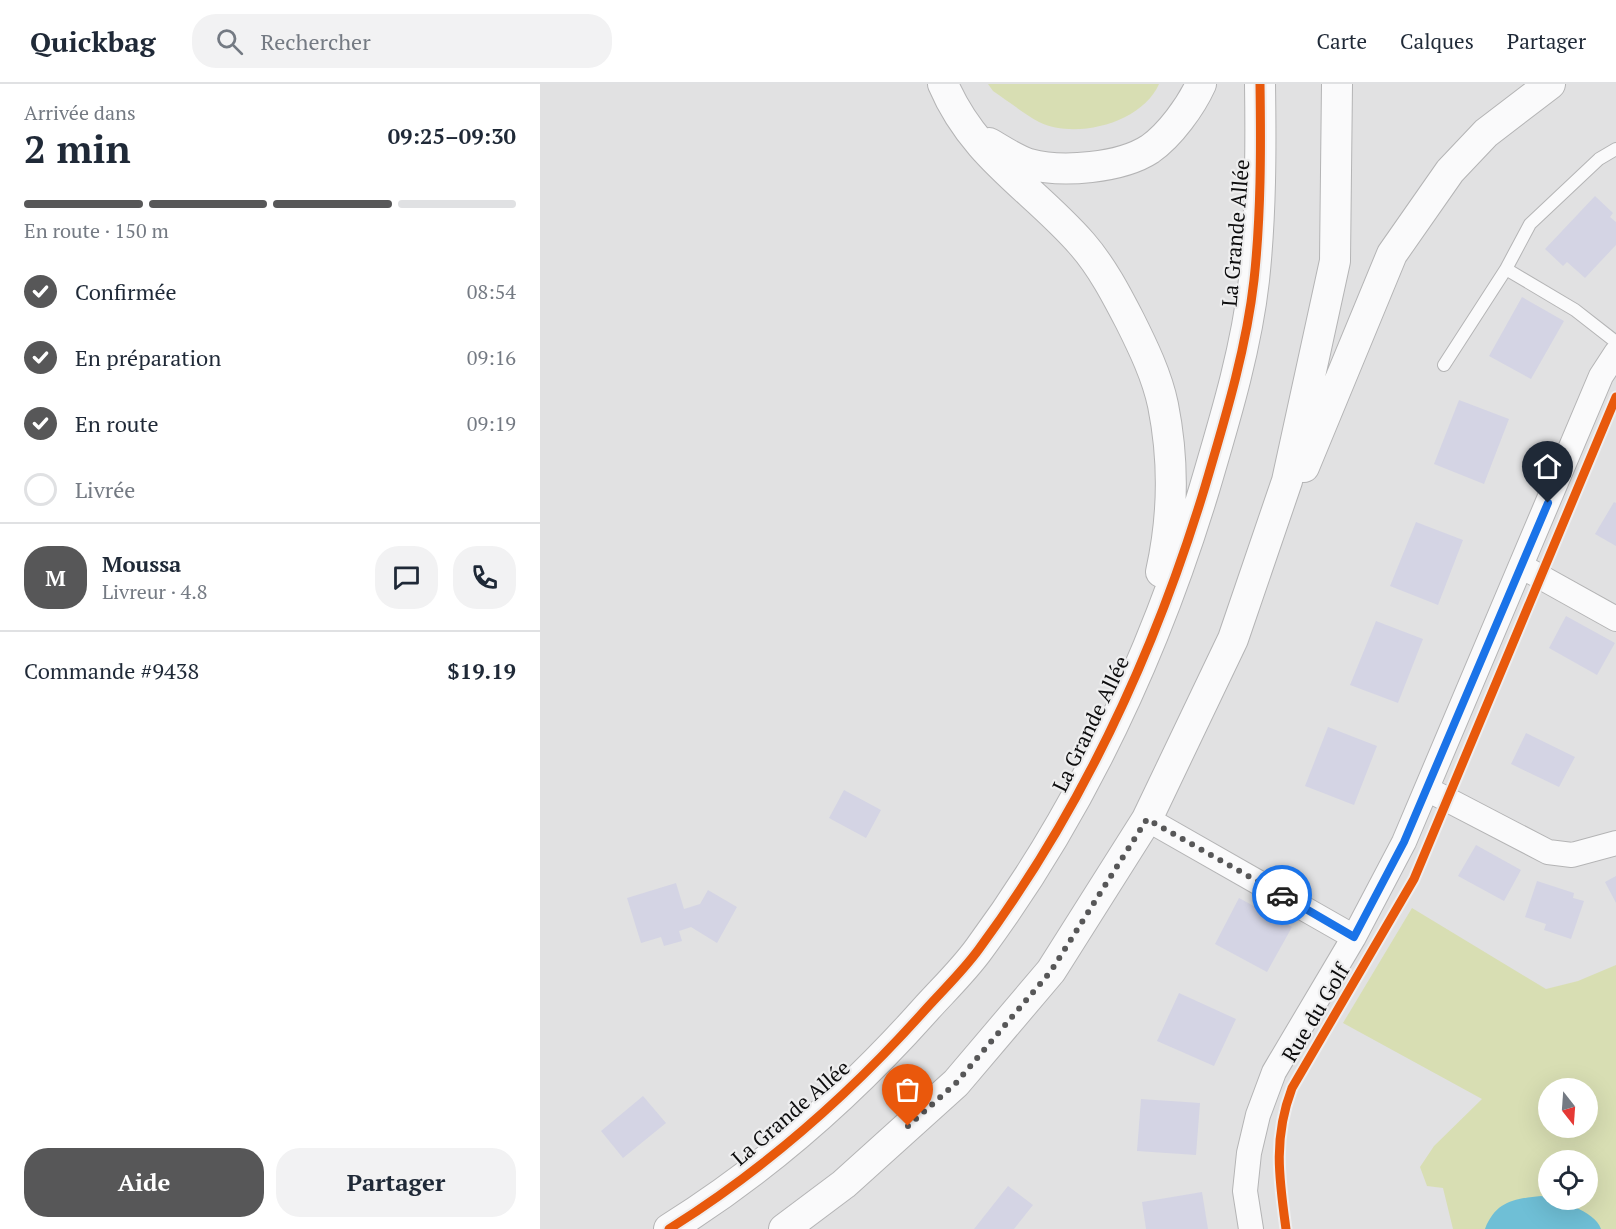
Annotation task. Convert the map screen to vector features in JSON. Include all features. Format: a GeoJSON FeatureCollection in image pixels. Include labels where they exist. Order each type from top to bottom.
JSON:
{"type":"FeatureCollection","features":[{"type":"Feature","properties":{"kind":"street"},"geometry":{"type":"LineString","coordinates":[[943,84],[952,106],[970,133],[1002,170],[1082,244],[1114,289],[1144,351],[1163,404],[1171,472],[1167,543],[1143,657]]}},
{"type":"Feature","properties":{"kind":"street"},"geometry":{"type":"LineString","coordinates":[[970,133],[1028,164],[1067,171],[1113,163],[1149,149],[1176,122],[1201,84]]}},
{"type":"Feature","properties":{"kind":"street","name":"La Grande Allée"},"geometry":{"type":"LineString","coordinates":[[669,1229],[715,1200],[821,1116],[900,1038],[977,952],[1049,848],[1112,731],[1191,532],[1229,405],[1253,282],[1261,156],[1260,84]]}},
{"type":"Feature","properties":{"kind":"street"},"geometry":{"type":"LineString","coordinates":[[1233,639],[1287,481],[1335,261],[1337,84]]}},
{"type":"Feature","properties":{"kind":"street"},"geometry":{"type":"LineString","coordinates":[[784,1229],[844,1184],[956,1083],[1051,971],[1147,819],[1233,639],[1392,254],[1450,171],[1486,133],[1550,84]]}},
{"type":"Feature","properties":{"kind":"street","name":"Rue du Golf"},"geometry":{"type":"LineString","coordinates":[[1251,1229],[1245,1191],[1249,1154],[1258,1115],[1274,1072],[1354,937],[1404,842],[1601,376],[1616,353]]}},
{"type":"Feature","properties":{"kind":"street"},"geometry":{"type":"LineString","coordinates":[[1521,566],[1616,619]]}},
{"type":"Feature","properties":{"kind":"street"},"geometry":{"type":"LineString","coordinates":[[1427,789],[1548,852],[1572,855],[1616,843]]}},
{"type":"Feature","properties":{"kind":"street"},"geometry":{"type":"LineString","coordinates":[[1147,819],[1354,937]]}},
{"type":"Feature","properties":{"kind":"lane"},"geometry":{"type":"LineString","coordinates":[[1444,365],[1506,269],[1530,224],[1599,159],[1616,149]]}},
{"type":"Feature","properties":{"kind":"lane"},"geometry":{"type":"LineString","coordinates":[[1506,269],[1575,310],[1616,342]]}},
{"type":"Feature","properties":{"kind":"green space"},"geometry":{"type":"Polygon","coordinates":[[[988,84],[1159,84],[1150,98],[1123,118],[1089,128],[1071,129],[1039,122],[993,91],[988,84]]]}},
{"type":"Feature","properties":{"kind":"green space"},"geometry":{"type":"Polygon","coordinates":[[[1412,908],[1546,989],[1578,981],[1616,965],[1616,1229],[1453,1229],[1443,1188],[1427,1186],[1420,1167],[1434,1146],[1482,1099],[1343,1023],[1412,908]]]}},
{"type":"Feature","properties":{"kind":"water"},"geometry":{"type":"Polygon","coordinates":[[[1538,1196],[1538,1210],[1581,1210],[1591,1216],[1601,1229],[1485,1229],[1500,1207],[1522,1198],[1538,1196]]]}},
{"type":"Feature","properties":{"kind":"building"},"geometry":{"type":"Polygon","coordinates":[[[1595,196],[1613,213],[1610,217],[1616,222],[1616,245],[1585,278],[1567,262],[1563,266],[1545,249],[1595,196]]]}},
{"type":"Feature","properties":{"kind":"building"},"geometry":{"type":"Polygon","coordinates":[[[1522,297],[1564,321],[1531,379],[1489,356],[1522,297]]]}},
{"type":"Feature","properties":{"kind":"building"},"geometry":{"type":"Polygon","coordinates":[[[1459,400],[1509,419],[1484,484],[1434,464],[1459,400]]]}},
{"type":"Feature","properties":{"kind":"building"},"geometry":{"type":"Polygon","coordinates":[[[1614,502],[1616,503],[1616,546],[1595,534],[1614,502]]]}},
{"type":"Feature","properties":{"kind":"building"},"geometry":{"type":"Polygon","coordinates":[[[1416,522],[1463,540],[1438,605],[1390,586],[1416,522]]]}},
{"type":"Feature","properties":{"kind":"building"},"geometry":{"type":"Polygon","coordinates":[[[1566,616],[1615,643],[1597,675],[1549,648],[1566,616]]]}},
{"type":"Feature","properties":{"kind":"building"},"geometry":{"type":"Polygon","coordinates":[[[1376,621],[1423,639],[1398,703],[1350,685],[1376,621]]]}},
{"type":"Feature","properties":{"kind":"building"},"geometry":{"type":"Polygon","coordinates":[[[1328,727],[1377,746],[1354,805],[1305,786],[1328,727]]]}},
{"type":"Feature","properties":{"kind":"building"},"geometry":{"type":"Polygon","coordinates":[[[1526,733],[1575,757],[1559,787],[1511,764],[1526,733]]]}},
{"type":"Feature","properties":{"kind":"building"},"geometry":{"type":"Polygon","coordinates":[[[844,790],[881,810],[866,838],[829,818],[844,790]]]}},
{"type":"Feature","properties":{"kind":"building"},"geometry":{"type":"Polygon","coordinates":[[[1476,845],[1521,870],[1504,901],[1458,876],[1476,845]]]}},
{"type":"Feature","properties":{"kind":"building"},"geometry":{"type":"Polygon","coordinates":[[[1616,876],[1616,903],[1605,882],[1616,876]]]}},
{"type":"Feature","properties":{"kind":"building"},"geometry":{"type":"Polygon","coordinates":[[[1537,881],[1574,893],[1573,898],[1584,901],[1571,939],[1544,930],[1546,924],[1525,917],[1537,881]]]}},
{"type":"Feature","properties":{"kind":"building"},"geometry":{"type":"Polygon","coordinates":[[[676,883],[684,909],[700,904],[708,890],[737,907],[717,943],[691,927],[679,931],[682,941],[664,946],[661,937],[641,943],[627,898],[676,883]]]}},
{"type":"Feature","properties":{"kind":"building"},"geometry":{"type":"Polygon","coordinates":[[[1239,898],[1292,927],[1267,972],[1215,944],[1239,898]]]}},
{"type":"Feature","properties":{"kind":"building"},"geometry":{"type":"Polygon","coordinates":[[[1179,993],[1236,1019],[1214,1066],[1157,1041],[1179,993]]]}},
{"type":"Feature","properties":{"kind":"building"},"geometry":{"type":"Polygon","coordinates":[[[643,1096],[666,1123],[623,1158],[601,1131],[643,1096]]]}},
{"type":"Feature","properties":{"kind":"building"},"geometry":{"type":"Polygon","coordinates":[[[1141,1099],[1200,1103],[1196,1155],[1137,1151],[1141,1099]]]}},
{"type":"Feature","properties":{"kind":"building"},"geometry":{"type":"Polygon","coordinates":[[[1008,1186],[1033,1205],[1014,1229],[974,1229],[1008,1186]]]}},
{"type":"Feature","properties":{"kind":"building"},"geometry":{"type":"Polygon","coordinates":[[[1202,1192],[1208,1229],[1146,1229],[1142,1202],[1202,1192]]]}},
{"type":"Feature","properties":{"kind":"cycle path"},"geometry":{"type":"LineString","coordinates":[[669,1229],[739,1181],[805,1128],[867,1071],[960,973],[1016,896],[1082,786],[1138,671],[1162,612],[1204,490],[1234,386],[1246,333],[1254,280],[1260,182],[1260,84]]}},
{"type":"Feature","properties":{"kind":"cycle path"},"geometry":{"type":"LineString","coordinates":[[1286,1229],[1279,1158],[1282,1124],[1292,1088],[1414,879],[1616,397]]}},
{"type":"Feature","properties":{"kind":"way so far"},"geometry":{"type":"LineString","coordinates":[[908,1126],[956,1083],[1051,971],[1147,819],[1282,895]]}},
{"type":"Feature","properties":{"kind":"route"},"geometry":{"type":"LineString","coordinates":[[1282,895],[1354,937],[1404,842],[1548,503]]}}]}
